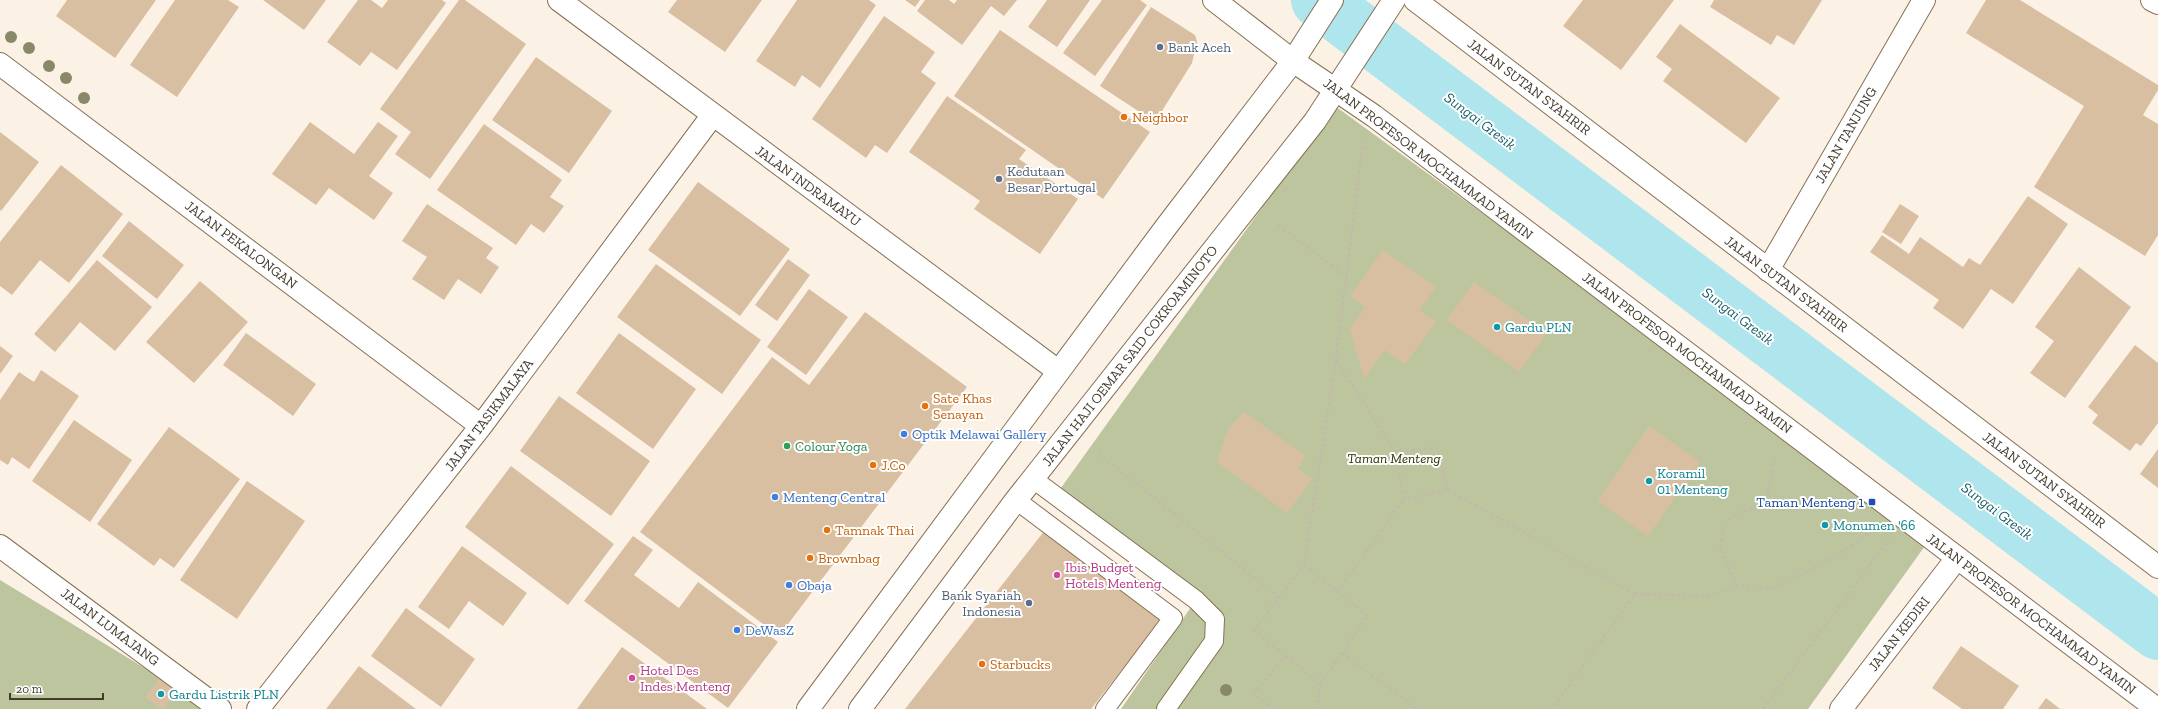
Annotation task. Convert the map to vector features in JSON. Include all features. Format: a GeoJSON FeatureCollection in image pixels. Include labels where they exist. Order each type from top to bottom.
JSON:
{"type":"FeatureCollection","features":[{"type":"Feature","properties":{"kind":"street","name":"JALAN INDRAMAYU"},"geometry":{"type":"LineString","coordinates":[[559,0],[712,116],[1058,371]]}},
{"type":"Feature","properties":{"kind":"street","name":"JALAN PROFESOR MOCHAMMAD YAMIN"},"geometry":{"type":"LineString","coordinates":[[1214,0],[1340,85],[1374,116],[2157,709]]}},
{"type":"Feature","properties":{"kind":"street"},"geometry":{"type":"LineString","coordinates":[[808,709],[1058,371],[1297,55],[1332,0]]}},
{"type":"Feature","properties":{"kind":"street","name":"JALAN HAJI OEMAR SAID COKROAMINOTO"},"geometry":{"type":"LineString","coordinates":[[860,709],[1016,500],[1249,206],[1340,85],[1394,0]]}},
{"type":"Feature","properties":{"kind":"street","name":"JALAN SUTAN SYAHRIR"},"geometry":{"type":"LineString","coordinates":[[1415,0],[2158,567]]}},
{"type":"Feature","properties":{"kind":"street","name":"JALAN TANJUNG"},"geometry":{"type":"LineString","coordinates":[[1768,270],[1924,0]]}},
{"type":"Feature","properties":{"kind":"street"},"geometry":{"type":"LineString","coordinates":[[2152,0],[2158,3]]}},
{"type":"Feature","properties":{"kind":"street","name":"JALAN PEKALONGAN"},"geometry":{"type":"LineString","coordinates":[[0,64],[481,426]]}},
{"type":"Feature","properties":{"kind":"street","name":"JALAN TASIKMALAYA"},"geometry":{"type":"LineString","coordinates":[[258,709],[481,426],[712,116]]}},
{"type":"Feature","properties":{"kind":"street","name":"JALAN LUMAJANG"},"geometry":{"type":"LineString","coordinates":[[0,546],[220,709]]}},
{"type":"Feature","properties":{"kind":"street","name":"JALAN KEDIRI"},"geometry":{"type":"LineString","coordinates":[[1841,709],[1957,558]]}},
{"type":"Feature","properties":{"kind":"lane"},"geometry":{"type":"LineString","coordinates":[[1033,479],[1196,600],[1215,619],[1214,641],[1166,709]]}},
{"type":"Feature","properties":{"kind":"lane"},"geometry":{"type":"LineString","coordinates":[[1016,500],[1173,618],[1105,709]]}},
{"type":"Feature","properties":{"kind":"path"},"geometry":{"type":"LineString","coordinates":[[1320,684],[1254,630],[1304,565],[1336,359],[1364,137],[1374,116]]}},
{"type":"Feature","properties":{"kind":"path"},"geometry":{"type":"LineString","coordinates":[[1278,225],[1346,276]]}},
{"type":"Feature","properties":{"kind":"path"},"geometry":{"type":"LineString","coordinates":[[1336,359],[1395,451],[1404,499]]}},
{"type":"Feature","properties":{"kind":"path"},"geometry":{"type":"LineString","coordinates":[[1395,451],[1437,448],[1448,490]]}},
{"type":"Feature","properties":{"kind":"path"},"geometry":{"type":"LineString","coordinates":[[1098,453],[1278,597]]}},
{"type":"Feature","properties":{"kind":"path"},"geometry":{"type":"LineString","coordinates":[[1738,586],[1720,548],[1724,525],[1739,512],[1762,506],[1767,499],[1775,453]]}},
{"type":"Feature","properties":{"kind":"path"},"geometry":{"type":"LineString","coordinates":[[1338,591],[1404,499],[1448,490],[1635,594],[1708,596],[1738,586],[1773,588],[1795,578],[1850,548],[1876,527]]}},
{"type":"Feature","properties":{"kind":"path"},"geometry":{"type":"LineString","coordinates":[[1763,709],[1894,532]]}},
{"type":"Feature","properties":{"kind":"path"},"geometry":{"type":"LineString","coordinates":[[1304,565],[1368,616],[1320,684],[1317,709]]}},
{"type":"Feature","properties":{"kind":"path"},"geometry":{"type":"LineString","coordinates":[[1552,709],[1635,594]]}},
{"type":"Feature","properties":{"kind":"path"},"geometry":{"type":"LineString","coordinates":[[1342,653],[1417,709]]}},
{"type":"Feature","properties":{"kind":"path"},"geometry":{"type":"LineString","coordinates":[[1274,709],[1254,694],[1285,656]]}},
{"type":"Feature","properties":{"kind":"green space","name":"Taman Menteng"},"geometry":{"type":"Polygon","coordinates":[[[1335,106],[1930,539],[1808,709],[1121,709],[1191,607],[1053,499],[1335,106]]]}},
{"type":"Feature","properties":{"kind":"green space"},"geometry":{"type":"Polygon","coordinates":[[[0,580],[212,709],[0,709],[0,580]]]}},
{"type":"Feature","properties":{"kind":"building"},"geometry":{"type":"Polygon","coordinates":[[[67,0],[156,0],[115,58],[56,16],[67,0]]]}},
{"type":"Feature","properties":{"kind":"building"},"geometry":{"type":"Polygon","coordinates":[[[175,0],[228,0],[239,7],[177,97],[130,65],[175,0]]]}},
{"type":"Feature","properties":{"kind":"building"},"geometry":{"type":"Polygon","coordinates":[[[263,0],[326,0],[304,30],[263,0]]]}},
{"type":"Feature","properties":{"kind":"building"},"geometry":{"type":"Polygon","coordinates":[[[358,0],[371,0],[382,8],[388,0],[442,0],[446,3],[397,70],[371,52],[360,66],[327,42],[358,0]]]}},
{"type":"Feature","properties":{"kind":"building"},"geometry":{"type":"Polygon","coordinates":[[[459,0],[465,0],[526,44],[430,179],[395,154],[411,132],[380,109],[459,0]]]}},
{"type":"Feature","properties":{"kind":"building"},"geometry":{"type":"Polygon","coordinates":[[[677,0],[762,0],[725,52],[668,12],[677,0]]]}},
{"type":"Feature","properties":{"kind":"building"},"geometry":{"type":"Polygon","coordinates":[[[797,0],[869,0],[876,5],[820,88],[802,75],[795,87],[756,61],[797,0]]]}},
{"type":"Feature","properties":{"kind":"building"},"geometry":{"type":"Polygon","coordinates":[[[905,0],[920,0],[915,7],[905,0]]]}},
{"type":"Feature","properties":{"kind":"building"},"geometry":{"type":"Polygon","coordinates":[[[925,0],[949,0],[954,4],[957,0],[1017,0],[1004,16],[991,6],[962,45],[917,11],[925,0]]]}},
{"type":"Feature","properties":{"kind":"building"},"geometry":{"type":"Polygon","coordinates":[[[1047,0],[1090,0],[1057,47],[1028,27],[1047,0]]]}},
{"type":"Feature","properties":{"kind":"building"},"geometry":{"type":"Polygon","coordinates":[[[1102,0],[1140,0],[1147,5],[1095,76],[1063,53],[1102,0]]]}},
{"type":"Feature","properties":{"kind":"building"},"geometry":{"type":"Polygon","coordinates":[[[1583,0],[1674,0],[1621,70],[1563,26],[1583,0]]]}},
{"type":"Feature","properties":{"kind":"building"},"geometry":{"type":"Polygon","coordinates":[[[1714,0],[1822,0],[1794,45],[1777,35],[1771,45],[1710,7],[1714,0]]]}},
{"type":"Feature","properties":{"kind":"building"},"geometry":{"type":"Polygon","coordinates":[[[1986,0],[2020,0],[2158,85],[2158,90],[2143,115],[2158,124],[2158,235],[2145,256],[2034,187],[2084,106],[1966,33],[1986,0]]]}},
{"type":"Feature","properties":{"kind":"building"},"geometry":{"type":"Polygon","coordinates":[[[1151,7],[1195,35],[1197,42],[1192,63],[1155,122],[1100,86],[1151,7]]]}},
{"type":"Feature","properties":{"kind":"building"},"geometry":{"type":"Polygon","coordinates":[[[884,16],[935,52],[921,72],[936,83],[887,153],[875,145],[866,158],[812,119],[884,16]]]}},
{"type":"Feature","properties":{"kind":"building"},"geometry":{"type":"Polygon","coordinates":[[[1680,24],[1780,98],[1746,143],[1663,81],[1672,69],[1656,57],[1680,24]]]}},
{"type":"Feature","properties":{"kind":"building"},"geometry":{"type":"Polygon","coordinates":[[[1000,30],[1150,132],[1103,199],[954,96],[1000,30]]]}},
{"type":"Feature","properties":{"kind":"building"},"geometry":{"type":"Polygon","coordinates":[[[536,57],[612,111],[569,173],[492,120],[536,57]]]}},
{"type":"Feature","properties":{"kind":"building","name":"Kedutaan Besar Portugal"},"geometry":{"type":"Polygon","coordinates":[[[947,96],[1026,150],[1019,159],[1078,199],[1040,254],[974,209],[980,201],[909,152],[947,96]]]}},
{"type":"Feature","properties":{"kind":"building"},"geometry":{"type":"Polygon","coordinates":[[[310,122],[354,154],[378,122],[398,136],[369,176],[393,193],[374,220],[329,188],[316,205],[272,174],[310,122]]]}},
{"type":"Feature","properties":{"kind":"building"},"geometry":{"type":"Polygon","coordinates":[[[484,124],[562,180],[550,197],[564,206],[544,233],[531,224],[516,245],[437,190],[484,124]]]}},
{"type":"Feature","properties":{"kind":"building"},"geometry":{"type":"Polygon","coordinates":[[[0,132],[39,162],[1,211],[0,210],[0,132]]]}},
{"type":"Feature","properties":{"kind":"building"},"geometry":{"type":"Polygon","coordinates":[[[61,165],[123,214],[69,283],[40,260],[12,295],[0,286],[0,242],[61,165]]]}},
{"type":"Feature","properties":{"kind":"building"},"geometry":{"type":"Polygon","coordinates":[[[698,182],[790,249],[740,316],[648,250],[698,182]]]}},
{"type":"Feature","properties":{"kind":"building"},"geometry":{"type":"Polygon","coordinates":[[[2028,196],[2068,224],[2013,304],[1991,289],[1963,329],[1933,308],[1939,300],[1870,252],[1882,235],[1909,254],[1920,237],[1963,267],[1969,258],[1980,265],[2028,196]]]}},
{"type":"Feature","properties":{"kind":"building"},"geometry":{"type":"Polygon","coordinates":[[[427,204],[493,248],[486,258],[499,267],[481,294],[458,279],[444,300],[412,279],[427,257],[402,241],[427,204]]]}},
{"type":"Feature","properties":{"kind":"building"},"geometry":{"type":"Polygon","coordinates":[[[1900,204],[1919,216],[1901,244],[1882,232],[1900,204]]]}},
{"type":"Feature","properties":{"kind":"building"},"geometry":{"type":"Polygon","coordinates":[[[129,221],[184,265],[157,299],[102,256],[129,221]]]}},
{"type":"Feature","properties":{"kind":"building"},"geometry":{"type":"Polygon","coordinates":[[[1383,250],[1436,287],[1419,310],[1436,322],[1405,364],[1385,350],[1364,379],[1350,328],[1365,308],[1350,296],[1383,250]]]}},
{"type":"Feature","properties":{"kind":"building"},"geometry":{"type":"Polygon","coordinates":[[[788,259],[810,275],[777,321],[755,305],[788,259]]]}},
{"type":"Feature","properties":{"kind":"building"},"geometry":{"type":"Polygon","coordinates":[[[97,260],[152,307],[115,351],[80,322],[55,352],[34,334],[97,260]]]}},
{"type":"Feature","properties":{"kind":"building"},"geometry":{"type":"Polygon","coordinates":[[[656,264],[761,340],[722,394],[617,317],[656,264]]]}},
{"type":"Feature","properties":{"kind":"building"},"geometry":{"type":"Polygon","coordinates":[[[2079,267],[2131,307],[2065,398],[2030,373],[2054,341],[2035,327],[2079,267]]]}},
{"type":"Feature","properties":{"kind":"building"},"geometry":{"type":"Polygon","coordinates":[[[200,281],[248,322],[194,383],[146,342],[200,281]]]}},
{"type":"Feature","properties":{"kind":"building","name":"Gardu PLN"},"geometry":{"type":"Polygon","coordinates":[[[1474,282],[1547,333],[1519,371],[1447,320],[1474,282]]]}},
{"type":"Feature","properties":{"kind":"building"},"geometry":{"type":"Polygon","coordinates":[[[809,289],[848,317],[806,375],[767,347],[809,289]]]}},
{"type":"Feature","properties":{"kind":"building","name":"Menteng Central"},"geometry":{"type":"Polygon","coordinates":[[[865,312],[967,387],[779,636],[640,532],[772,357],[809,385],[865,312]]]}},
{"type":"Feature","properties":{"kind":"building"},"geometry":{"type":"Polygon","coordinates":[[[246,333],[316,384],[293,416],[223,365],[246,333]]]}},
{"type":"Feature","properties":{"kind":"building"},"geometry":{"type":"Polygon","coordinates":[[[619,333],[696,389],[653,449],[576,393],[619,333]]]}},
{"type":"Feature","properties":{"kind":"building"},"geometry":{"type":"Polygon","coordinates":[[[2135,345],[2158,363],[2158,423],[2141,446],[2136,443],[2130,451],[2092,423],[2098,415],[2088,407],[2135,345]]]}},
{"type":"Feature","properties":{"kind":"building"},"geometry":{"type":"Polygon","coordinates":[[[0,346],[13,356],[0,374],[0,346]]]}},
{"type":"Feature","properties":{"kind":"building"},"geometry":{"type":"Polygon","coordinates":[[[41,370],[79,396],[29,469],[12,457],[8,465],[0,460],[0,400],[19,372],[34,382],[41,370]]]}},
{"type":"Feature","properties":{"kind":"building"},"geometry":{"type":"Polygon","coordinates":[[[559,396],[650,461],[611,516],[520,451],[559,396]]]}},
{"type":"Feature","properties":{"kind":"building"},"geometry":{"type":"Polygon","coordinates":[[[1244,412],[1306,456],[1298,469],[1312,479],[1287,513],[1217,462],[1228,429],[1244,412]]]}},
{"type":"Feature","properties":{"kind":"building"},"geometry":{"type":"Polygon","coordinates":[[[74,420],[132,460],[90,522],[32,481],[74,420]]]}},
{"type":"Feature","properties":{"kind":"building","name":"Koramil 01 Menteng"},"geometry":{"type":"Polygon","coordinates":[[[1649,426],[1700,462],[1648,536],[1598,501],[1649,426]]]}},
{"type":"Feature","properties":{"kind":"building"},"geometry":{"type":"Polygon","coordinates":[[[169,427],[240,479],[174,568],[160,558],[154,566],[97,524],[169,427]]]}},
{"type":"Feature","properties":{"kind":"building"},"geometry":{"type":"Polygon","coordinates":[[[2158,449],[2158,488],[2140,474],[2158,449]]]}},
{"type":"Feature","properties":{"kind":"building"},"geometry":{"type":"Polygon","coordinates":[[[511,466],[614,544],[568,605],[465,527],[511,466]]]}},
{"type":"Feature","properties":{"kind":"building"},"geometry":{"type":"Polygon","coordinates":[[[247,481],[305,521],[237,619],[180,580],[247,481]]]}},
{"type":"Feature","properties":{"kind":"building","name":"Ibis Budget Hotels Menteng"},"geometry":{"type":"Polygon","coordinates":[[[1045,530],[1161,620],[1091,709],[905,709],[1045,530]]]}},
{"type":"Feature","properties":{"kind":"building"},"geometry":{"type":"Polygon","coordinates":[[[633,536],[653,550],[634,575],[679,608],[698,582],[778,642],[728,708],[584,601],[633,536]]]}},
{"type":"Feature","properties":{"kind":"building"},"geometry":{"type":"Polygon","coordinates":[[[462,546],[527,593],[503,626],[469,601],[449,629],[418,607],[462,546]]]}},
{"type":"Feature","properties":{"kind":"building"},"geometry":{"type":"Polygon","coordinates":[[[406,608],[475,659],[441,707],[371,656],[406,608]]]}},
{"type":"Feature","properties":{"kind":"building"},"geometry":{"type":"Polygon","coordinates":[[[1961,646],[2019,686],[2003,709],[1962,709],[1932,688],[1961,646]]]}},
{"type":"Feature","properties":{"kind":"building","name":"Hotel Des Indes Menteng"},"geometry":{"type":"Polygon","coordinates":[[[622,647],[707,709],[577,709],[622,647]]]}},
{"type":"Feature","properties":{"kind":"building"},"geometry":{"type":"Polygon","coordinates":[[[359,666],[416,709],[326,709],[359,666]]]}},
{"type":"Feature","properties":{"kind":"building","name":"Gardu Listrik PLN"},"geometry":{"type":"Polygon","coordinates":[[[159,678],[177,690],[163,709],[145,698],[159,678]]]}},
{"type":"Feature","properties":{"kind":"building"},"geometry":{"type":"Polygon","coordinates":[[[2046,698],[2060,709],[2038,709],[2046,698]]]}},
{"type":"Feature","properties":{"kind":"waterway","name":"Sungai Gresik"},"geometry":{"type":"LineString","coordinates":[[1319,0],[2158,632]]}},
{"type":"Feature","properties":{"kind":"place","name":"Bank Aceh"},"geometry":{"type":"Point","coordinates":[1160,47]}},
{"type":"Feature","properties":{"kind":"place","name":"Neighbor"},"geometry":{"type":"Point","coordinates":[1124,117]}},
{"type":"Feature","properties":{"kind":"place","name":"Kedutaan Besar Portugal"},"geometry":{"type":"Point","coordinates":[999,179]}},
{"type":"Feature","properties":{"kind":"place","name":"Gardu PLN"},"geometry":{"type":"Point","coordinates":[1497,327]}},
{"type":"Feature","properties":{"kind":"place","name":"Sate Khas Senayan"},"geometry":{"type":"Point","coordinates":[925,406]}},
{"type":"Feature","properties":{"kind":"place","name":"Optik Melawai Gallery"},"geometry":{"type":"Point","coordinates":[904,434]}},
{"type":"Feature","properties":{"kind":"place","name":"Colour Yoga"},"geometry":{"type":"Point","coordinates":[787,446]}},
{"type":"Feature","properties":{"kind":"place","name":"J.Co"},"geometry":{"type":"Point","coordinates":[873,465]}},
{"type":"Feature","properties":{"kind":"place","name":"Koramil 01 Menteng"},"geometry":{"type":"Point","coordinates":[1649,481]}},
{"type":"Feature","properties":{"kind":"place","name":"Menteng Central"},"geometry":{"type":"Point","coordinates":[775,497]}},
{"type":"Feature","properties":{"kind":"place","name":"Taman Menteng 1"},"geometry":{"type":"Point","coordinates":[1872,502]}},
{"type":"Feature","properties":{"kind":"place","name":"Monumen '66"},"geometry":{"type":"Point","coordinates":[1825,525]}},
{"type":"Feature","properties":{"kind":"place","name":"Tamnak Thai"},"geometry":{"type":"Point","coordinates":[827,530]}},
{"type":"Feature","properties":{"kind":"place","name":"Brownbag"},"geometry":{"type":"Point","coordinates":[810,558]}},
{"type":"Feature","properties":{"kind":"place","name":"Ibis Budget Hotels Menteng"},"geometry":{"type":"Point","coordinates":[1057,575]}},
{"type":"Feature","properties":{"kind":"place","name":"Obaja"},"geometry":{"type":"Point","coordinates":[789,585]}},
{"type":"Feature","properties":{"kind":"place","name":"Bank Syariah Indonesia"},"geometry":{"type":"Point","coordinates":[1029,603]}},
{"type":"Feature","properties":{"kind":"place","name":"DeWasZ"},"geometry":{"type":"Point","coordinates":[737,630]}},
{"type":"Feature","properties":{"kind":"place","name":"Starbucks"},"geometry":{"type":"Point","coordinates":[982,664]}},
{"type":"Feature","properties":{"kind":"place","name":"Hotel Des Indes Menteng"},"geometry":{"type":"Point","coordinates":[632,678]}},
{"type":"Feature","properties":{"kind":"place","name":"Gardu Listrik PLN"},"geometry":{"type":"Point","coordinates":[161,694]}}]}
